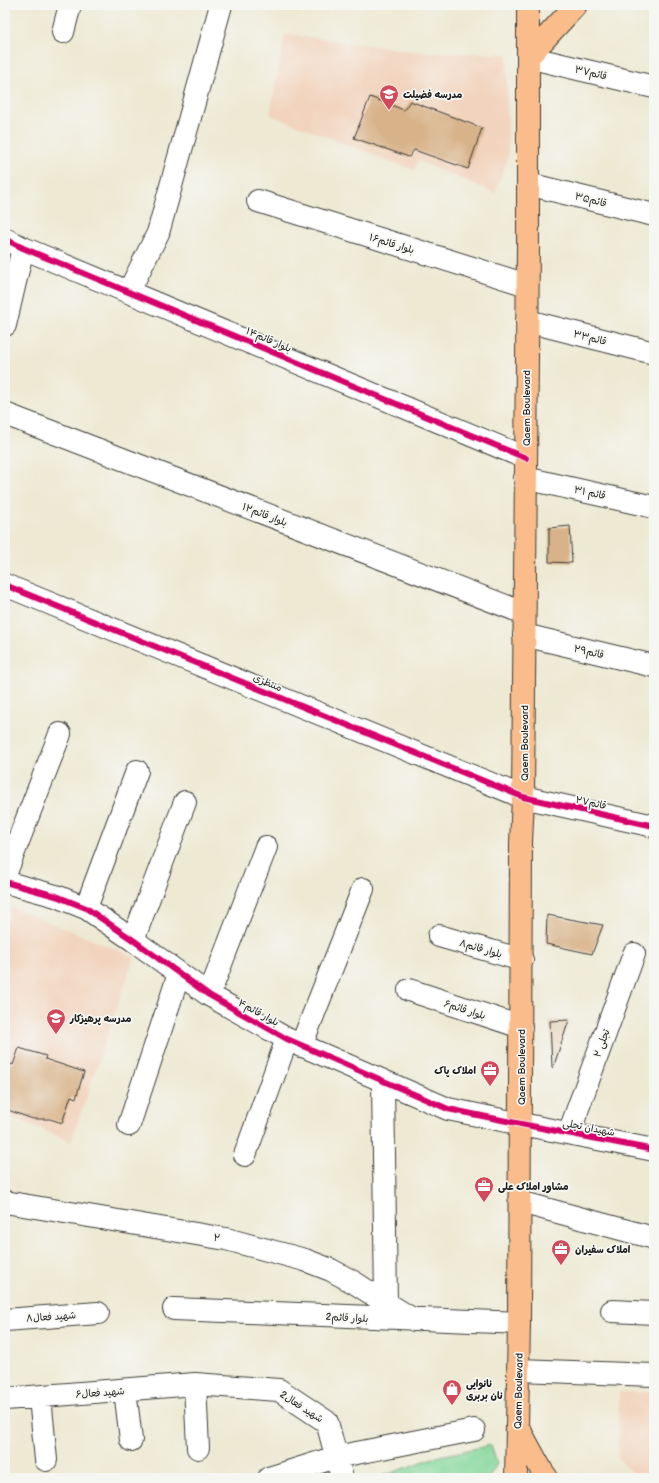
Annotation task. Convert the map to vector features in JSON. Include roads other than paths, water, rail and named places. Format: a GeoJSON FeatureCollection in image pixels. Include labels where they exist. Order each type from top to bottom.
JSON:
{"type":"FeatureCollection","features":[{"type":"Feature","properties":{"kind":"main road","name":"Qaem Boulevard"},"geometry":{"type":"LineString","coordinates":[[516,1478],[519,1370],[522,960],[521,843],[523,797],[527,320],[528,5]]}},
{"type":"Feature","properties":{"kind":"main road"},"geometry":{"type":"LineString","coordinates":[[528,57],[576,5]]}},
{"type":"Feature","properties":{"kind":"main road"},"geometry":{"type":"LineString","coordinates":[[517,1426],[547,1478]]}},
{"type":"Feature","properties":{"kind":"street"},"geometry":{"type":"LineString","coordinates":[[63,32],[70,5]]}},
{"type":"Feature","properties":{"kind":"street"},"geometry":{"type":"LineString","coordinates":[[129,292],[158,233],[221,5]]}},
{"type":"Feature","properties":{"kind":"street","name":"قائم۳۷"},"geometry":{"type":"LineString","coordinates":[[528,57],[654,87]]}},
{"type":"Feature","properties":{"kind":"street","name":"قائم۳۵"},"geometry":{"type":"LineString","coordinates":[[528,184],[654,215]]}},
{"type":"Feature","properties":{"kind":"street","name":"بلوار قائم۱۶"},"geometry":{"type":"LineString","coordinates":[[258,200],[527,285]]}},
{"type":"Feature","properties":{"kind":"street"},"geometry":{"type":"LineString","coordinates":[[5,326],[14,244]]}},
{"type":"Feature","properties":{"kind":"street","name":"بلوار قائم۱۴"},"geometry":{"type":"LineString","coordinates":[[14,244],[129,292],[525,468]]}},
{"type":"Feature","properties":{"kind":"street","name":"قائم۳۳"},"geometry":{"type":"LineString","coordinates":[[527,320],[654,353]]}},
{"type":"Feature","properties":{"kind":"street","name":"بلوار قائم۱۲"},"geometry":{"type":"LineString","coordinates":[[5,414],[524,613]]}},
{"type":"Feature","properties":{"kind":"street","name":"قائم ۳۱"},"geometry":{"type":"LineString","coordinates":[[525,468],[654,506]]}},
{"type":"Feature","properties":{"kind":"street","name":"منتظزی"},"geometry":{"type":"LineString","coordinates":[[5,585],[523,797]]}},
{"type":"Feature","properties":{"kind":"street","name":"قائم۲۹"},"geometry":{"type":"LineString","coordinates":[[524,635],[654,666]]}},
{"type":"Feature","properties":{"kind":"street"},"geometry":{"type":"LineString","coordinates":[[5,875],[60,734]]}},
{"type":"Feature","properties":{"kind":"street"},"geometry":{"type":"LineString","coordinates":[[86,908],[137,771]]}},
{"type":"Feature","properties":{"kind":"street","name":"قائم۲۷"},"geometry":{"type":"LineString","coordinates":[[523,797],[654,826]]}},
{"type":"Feature","properties":{"kind":"street"},"geometry":{"type":"LineString","coordinates":[[133,940],[185,802]]}},
{"type":"Feature","properties":{"kind":"street"},"geometry":{"type":"LineString","coordinates":[[208,995],[266,847]]}},
{"type":"Feature","properties":{"kind":"street","name":"بلوار قائم۴"},"geometry":{"type":"LineString","coordinates":[[5,882],[56,896],[86,908],[133,940],[208,995],[294,1042],[448,1108],[521,1124]]}},
{"type":"Feature","properties":{"kind":"street"},"geometry":{"type":"LineString","coordinates":[[245,1155],[363,889]]}},
{"type":"Feature","properties":{"kind":"street","name":"بلوار قائم۸"},"geometry":{"type":"LineString","coordinates":[[439,936],[522,960]]}},
{"type":"Feature","properties":{"kind":"street","name":"۲ تجلی"},"geometry":{"type":"LineString","coordinates":[[569,1133],[634,954]]}},
{"type":"Feature","properties":{"kind":"street"},"geometry":{"type":"LineString","coordinates":[[129,1125],[180,974]]}},
{"type":"Feature","properties":{"kind":"street","name":"بلوار قائم۶"},"geometry":{"type":"LineString","coordinates":[[409,990],[521,1027]]}},
{"type":"Feature","properties":{"kind":"street"},"geometry":{"type":"LineString","coordinates":[[383,1081],[386,1303]]}},
{"type":"Feature","properties":{"kind":"street","name":"شهیدان تجلی"},"geometry":{"type":"LineString","coordinates":[[521,1124],[654,1149]]}},
{"type":"Feature","properties":{"kind":"street","name":"۲"},"geometry":{"type":"LineString","coordinates":[[5,1202],[226,1239],[298,1258],[331,1270],[355,1283],[414,1320]]}},
{"type":"Feature","properties":{"kind":"street"},"geometry":{"type":"LineString","coordinates":[[520,1202],[654,1238]]}},
{"type":"Feature","properties":{"kind":"street","name":"2بلوار قائم"},"geometry":{"type":"LineString","coordinates":[[174,1309],[414,1320],[519,1323]]}},
{"type":"Feature","properties":{"kind":"street"},"geometry":{"type":"LineString","coordinates":[[612,1311],[654,1313]]}},
{"type":"Feature","properties":{"kind":"street","name":"شهید فعال۸"},"geometry":{"type":"LineString","coordinates":[[5,1320],[98,1313]]}},
{"type":"Feature","properties":{"kind":"street"},"geometry":{"type":"LineString","coordinates":[[519,1370],[654,1374]]}},
{"type":"Feature","properties":{"kind":"street"},"geometry":{"type":"LineString","coordinates":[[195,1384],[198,1448]]}},
{"type":"Feature","properties":{"kind":"street","name":"شهید فعال۶"},"geometry":{"type":"LineString","coordinates":[[5,1399],[195,1384]]}},
{"type":"Feature","properties":{"kind":"street","name":"شهید فعال2"},"geometry":{"type":"LineString","coordinates":[[195,1384],[279,1390],[327,1422],[339,1468]]}},
{"type":"Feature","properties":{"kind":"street"},"geometry":{"type":"LineString","coordinates":[[125,1390],[131,1440]]}},
{"type":"Feature","properties":{"kind":"street"},"geometry":{"type":"LineString","coordinates":[[40,1397],[46,1460]]}},
{"type":"Feature","properties":{"kind":"street"},"geometry":{"type":"LineString","coordinates":[[269,1478],[339,1468],[474,1430]]}},
{"type":"Feature","properties":{"kind":"place","name":"مدرسه فضیلت"},"geometry":{"type":"Point","coordinates":[389,111]}},
{"type":"Feature","properties":{"kind":"place","name":"مدرسه پرهیزکار"},"geometry":{"type":"Point","coordinates":[56,1035]}},
{"type":"Feature","properties":{"kind":"place","name":"املاک پاک"},"geometry":{"type":"Point","coordinates":[490,1087]}},
{"type":"Feature","properties":{"kind":"place","name":"مشاور املاک علی"},"geometry":{"type":"Point","coordinates":[484,1203]}},
{"type":"Feature","properties":{"kind":"place","name":"املاک سفیران"},"geometry":{"type":"Point","coordinates":[561,1266]}},
{"type":"Feature","properties":{"kind":"place","name":"نانوایی نان بربری"},"geometry":{"type":"Point","coordinates":[452,1406]}}]}
